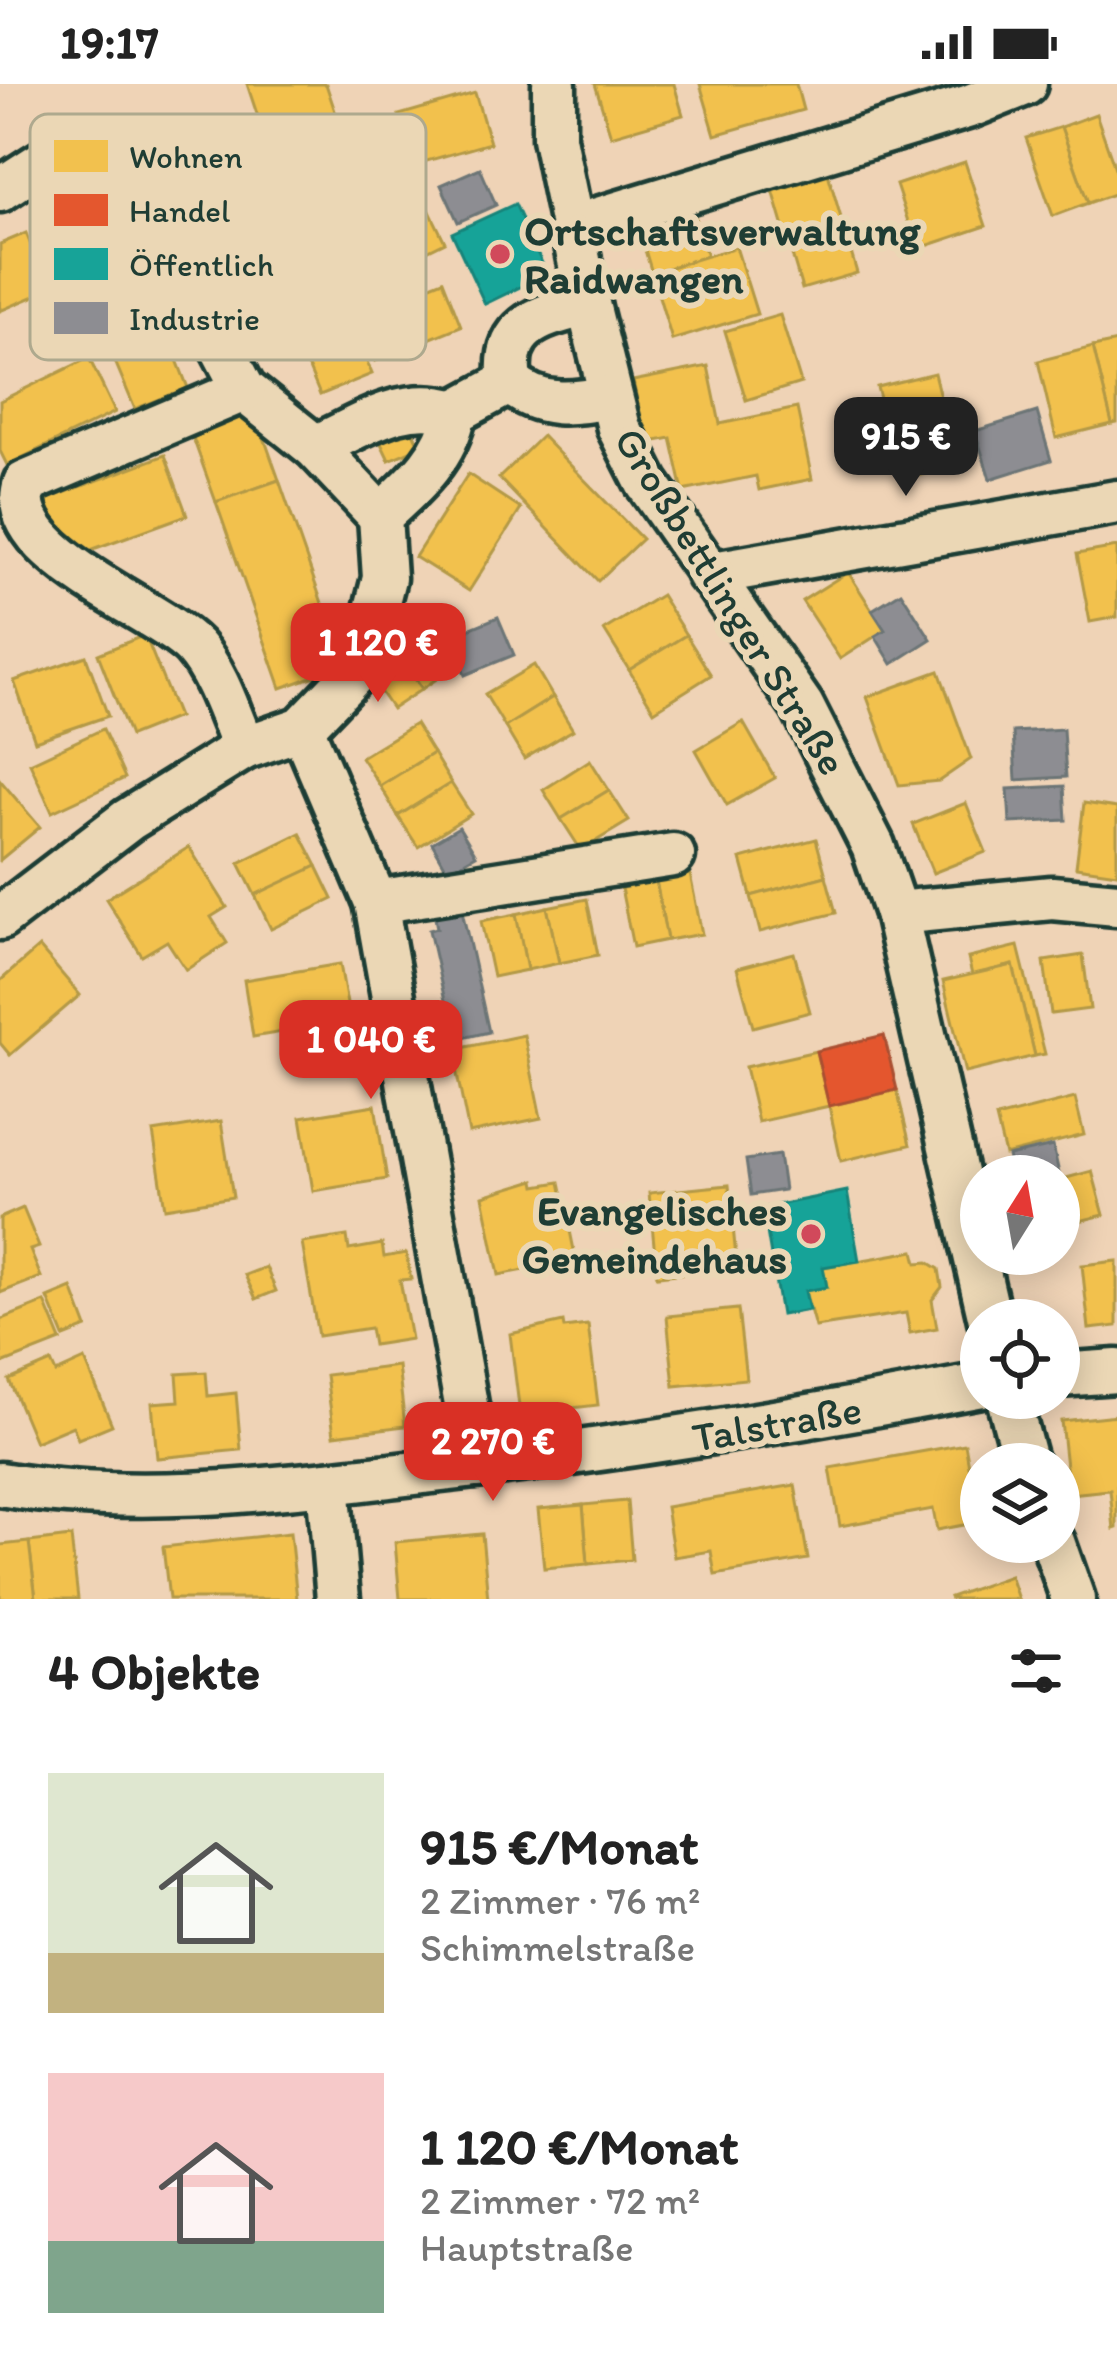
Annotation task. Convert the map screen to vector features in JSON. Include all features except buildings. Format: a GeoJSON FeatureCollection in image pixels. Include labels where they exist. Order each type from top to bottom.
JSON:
{"type":"FeatureCollection","features":[{"type":"Feature","properties":{"kind":"street","name":"Großbettlinger Straße"},"geometry":{"type":"LineString","coordinates":[[554,84],[554,138],[572,227],[610,397],[631,457],[812,725],[873,846],[896,913],[985,1299]]}},
{"type":"Feature","properties":{"kind":"street"},"geometry":{"type":"LineString","coordinates":[[572,227],[970,106],[1025,84]]}},
{"type":"Feature","properties":{"kind":"street"},"geometry":{"type":"LineString","coordinates":[[0,190],[30,172]]}},
{"type":"Feature","properties":{"kind":"street"},"geometry":{"type":"LineString","coordinates":[[510,382],[509,353],[521,330],[534,321],[588,304]]}},
{"type":"Feature","properties":{"kind":"street"},"geometry":{"type":"LineString","coordinates":[[0,918],[128,820],[244,748],[302,728],[364,657],[384,578],[380,516],[315,447],[244,390],[228,360]]}},
{"type":"Feature","properties":{"kind":"street"},"geometry":{"type":"LineString","coordinates":[[510,382],[538,400],[555,403],[610,397]]}},
{"type":"Feature","properties":{"kind":"street"},"geometry":{"type":"LineString","coordinates":[[380,516],[422,477],[444,446],[454,412],[510,382]]}},
{"type":"Feature","properties":{"kind":"street"},"geometry":{"type":"LineString","coordinates":[[244,390],[25,484],[18,499],[20,516],[60,562],[181,634],[199,652],[244,748]]}},
{"type":"Feature","properties":{"kind":"street"},"geometry":{"type":"LineString","coordinates":[[315,447],[412,405],[431,404],[454,412]]}},
{"type":"Feature","properties":{"kind":"street"},"geometry":{"type":"LineString","coordinates":[[708,574],[1117,502]]}},
{"type":"Feature","properties":{"kind":"street"},"geometry":{"type":"LineString","coordinates":[[302,728],[376,902],[477,1466]]}},
{"type":"Feature","properties":{"kind":"street"},"geometry":{"type":"LineString","coordinates":[[376,902],[673,855]]}},
{"type":"Feature","properties":{"kind":"street"},"geometry":{"type":"LineString","coordinates":[[896,913],[1052,898],[1117,904]]}},
{"type":"Feature","properties":{"kind":"street"},"geometry":{"type":"LineString","coordinates":[[1080,1374],[1117,1371]]}},
{"type":"Feature","properties":{"kind":"street","name":"Talstraße"},"geometry":{"type":"LineString","coordinates":[[0,1484],[53,1493],[154,1498],[328,1483],[660,1443],[960,1389]]}},
{"type":"Feature","properties":{"kind":"street"},"geometry":{"type":"LineString","coordinates":[[328,1483],[338,1599]]}},
{"type":"Feature","properties":{"kind":"street"},"geometry":{"type":"LineString","coordinates":[[1060,1563],[1073,1599]]}},
{"type":"Feature","properties":{"kind":"place","name":"Ortschaftsverwaltung Raidwangen"},"geometry":{"type":"Point","coordinates":[500,254]}},
{"type":"Feature","properties":{"kind":"place","name":"Evangelisches Gemeindehaus"},"geometry":{"type":"Point","coordinates":[811,1234]}}]}
